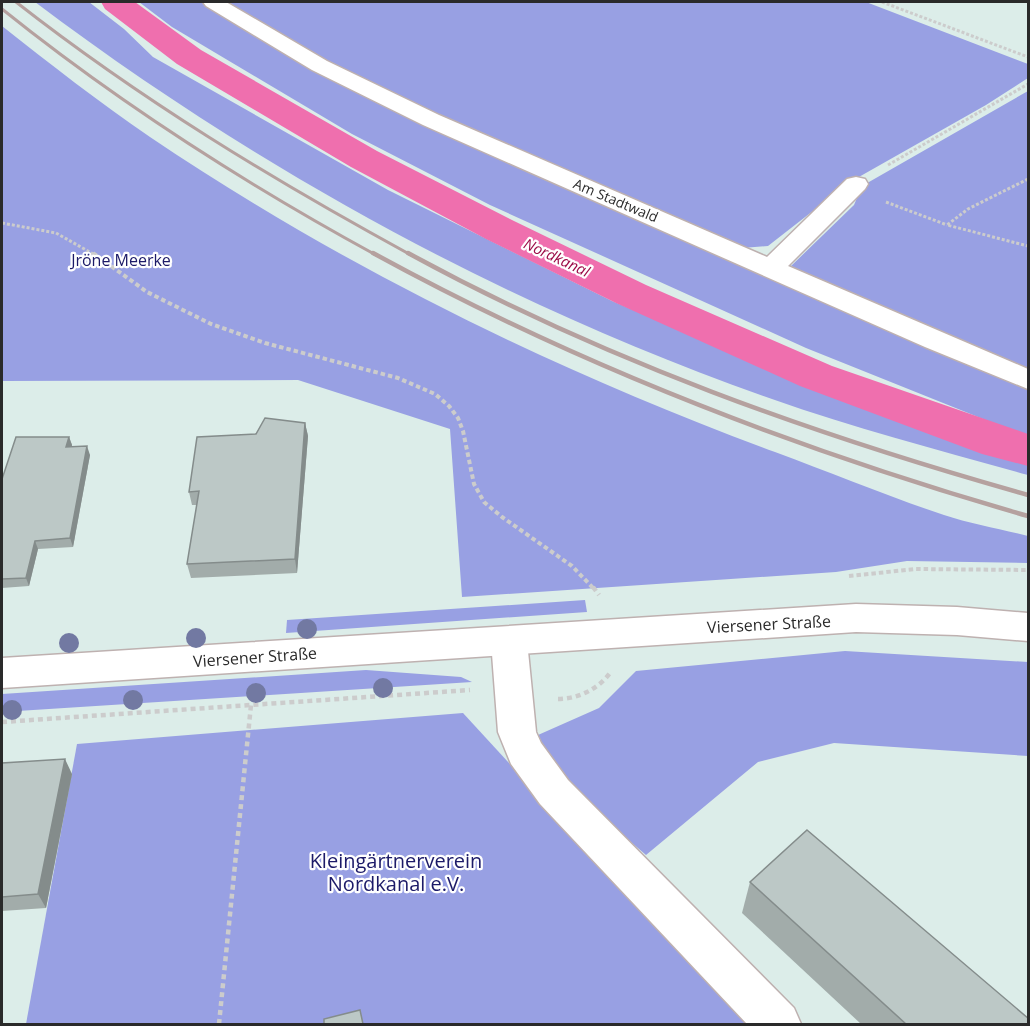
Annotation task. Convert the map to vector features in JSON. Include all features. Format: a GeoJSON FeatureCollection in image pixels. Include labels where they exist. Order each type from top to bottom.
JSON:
{"type":"FeatureCollection","features":[{"type":"Feature","properties":{"kind":"street","name":"Am Stadtwald"},"geometry":{"type":"LineString","coordinates":[[213,2],[266,37],[372,93],[472,139],[772,267],[849,304],[1029,380]]}},
{"type":"Feature","properties":{"kind":"street"},"geometry":{"type":"LineString","coordinates":[[772,267],[854,186]]}},
{"type":"Feature","properties":{"kind":"street","name":"Viersener Straße"},"geometry":{"type":"LineString","coordinates":[[2,673],[856,618],[957,621],[1029,627]]}},
{"type":"Feature","properties":{"kind":"street"},"geometry":{"type":"LineString","coordinates":[[509,641],[517,732],[525,752],[554,792],[778,1024]]}},
{"type":"Feature","properties":{"kind":"path"},"geometry":{"type":"LineString","coordinates":[[882,2],[1029,57]]}},
{"type":"Feature","properties":{"kind":"path"},"geometry":{"type":"LineString","coordinates":[[854,186],[1029,84]]}},
{"type":"Feature","properties":{"kind":"path"},"geometry":{"type":"LineString","coordinates":[[947,225],[968,209],[1029,178]]}},
{"type":"Feature","properties":{"kind":"path"},"geometry":{"type":"LineString","coordinates":[[854,186],[913,214],[1029,246]]}},
{"type":"Feature","properties":{"kind":"path"},"geometry":{"type":"LineString","coordinates":[[2,223],[36,228],[69,239],[85,247],[129,280],[170,305],[210,324],[402,380],[434,394],[454,410],[464,428],[471,475],[482,499],[503,519],[577,568],[599,594]]}},
{"type":"Feature","properties":{"kind":"path"},"geometry":{"type":"LineString","coordinates":[[2,722],[471,690],[567,700],[606,680],[612,670],[606,634]]}},
{"type":"Feature","properties":{"kind":"path"},"geometry":{"type":"LineString","coordinates":[[219,1024],[251,705]]}},
{"type":"Feature","properties":{"kind":"green space"},"geometry":{"type":"Polygon","coordinates":[[[35,2],[89,2],[124,29],[153,57],[388,190],[612,301],[875,412],[1028,460],[1028,475],[868,430],[772,399],[577,322],[482,277],[388,229],[207,122],[120,64],[35,2]]]}},
{"type":"Feature","properties":{"kind":"green space"},"geometry":{"type":"Polygon","coordinates":[[[139,2],[202,2],[235,24],[958,357],[1028,385],[1028,437],[806,348],[490,205],[352,134],[172,27],[139,2]]]}},
{"type":"Feature","properties":{"kind":"green space"},"geometry":{"type":"Polygon","coordinates":[[[223,2],[866,2],[1028,64],[1028,78],[986,105],[850,182],[768,246],[742,248],[450,123],[273,34],[223,2]]]}},
{"type":"Feature","properties":{"kind":"green space","name":"Jröne Meerke"},"geometry":{"type":"Polygon","coordinates":[[[2,26],[150,137],[224,185],[375,273],[532,351],[693,421],[923,508],[1028,536],[1028,563],[907,561],[836,572],[462,597],[450,429],[298,380],[2,381],[2,26]]]}},
{"type":"Feature","properties":{"kind":"green space"},"geometry":{"type":"Polygon","coordinates":[[[1028,91],[1028,374],[951,342],[791,266],[854,205],[862,186],[1028,91]]]}},
{"type":"Feature","properties":{"kind":"green space"},"geometry":{"type":"Polygon","coordinates":[[[585,600],[587,612],[286,633],[287,620],[585,600]]]}},
{"type":"Feature","properties":{"kind":"green space"},"geometry":{"type":"Polygon","coordinates":[[[845,651],[1028,662],[1028,756],[834,743],[758,762],[646,855],[561,782],[538,735],[599,708],[636,671],[845,651]]]}},
{"type":"Feature","properties":{"kind":"green space"},"geometry":{"type":"Polygon","coordinates":[[[366,670],[461,677],[472,682],[2,712],[2,694],[366,670]]]}},
{"type":"Feature","properties":{"kind":"green space","name":"Kleingärtnerverein Nordkanal e.V."},"geometry":{"type":"Polygon","coordinates":[[[463,713],[749,1024],[26,1024],[77,744],[463,713]]]}},
{"type":"Feature","properties":{"kind":"building"},"geometry":{"type":"Polygon","coordinates":[[[265,418],[305,423],[295,559],[187,564],[199,491],[189,492],[197,437],[256,434],[265,418]]]}},
{"type":"Feature","properties":{"kind":"building"},"geometry":{"type":"Polygon","coordinates":[[[16,437],[69,437],[66,447],[87,446],[70,538],[35,541],[26,578],[2,579],[2,479],[16,437]]]}},
{"type":"Feature","properties":{"kind":"building"},"geometry":{"type":"Polygon","coordinates":[[[65,759],[38,894],[2,897],[2,763],[65,759]]]}},
{"type":"Feature","properties":{"kind":"building"},"geometry":{"type":"Polygon","coordinates":[[[807,830],[1029,1019],[1029,1024],[906,1024],[750,882],[807,830]]]}},
{"type":"Feature","properties":{"kind":"building"},"geometry":{"type":"Polygon","coordinates":[[[360,1010],[363,1024],[324,1024],[324,1019],[360,1010]]]}},
{"type":"Feature","properties":{"kind":"waterway","name":"Nordkanal"},"geometry":{"type":"LineString","coordinates":[[116,2],[189,57],[364,159],[500,230],[631,294],[816,376],[999,442],[1028,450]]}},
{"type":"Feature","properties":{"kind":"railway"},"geometry":{"type":"LineString","coordinates":[[16,2],[111,72],[208,137],[411,255]]}},
{"type":"Feature","properties":{"kind":"railway"},"geometry":{"type":"LineString","coordinates":[[2,9],[91,77],[183,140],[278,199],[376,255]]}},
{"type":"Feature","properties":{"kind":"railway"},"geometry":{"type":"LineString","coordinates":[[373,253],[531,333],[693,403],[859,464],[1028,516]]}},
{"type":"Feature","properties":{"kind":"railway"},"geometry":{"type":"LineString","coordinates":[[408,253],[557,328],[711,392],[868,447],[1028,495]]}}]}
